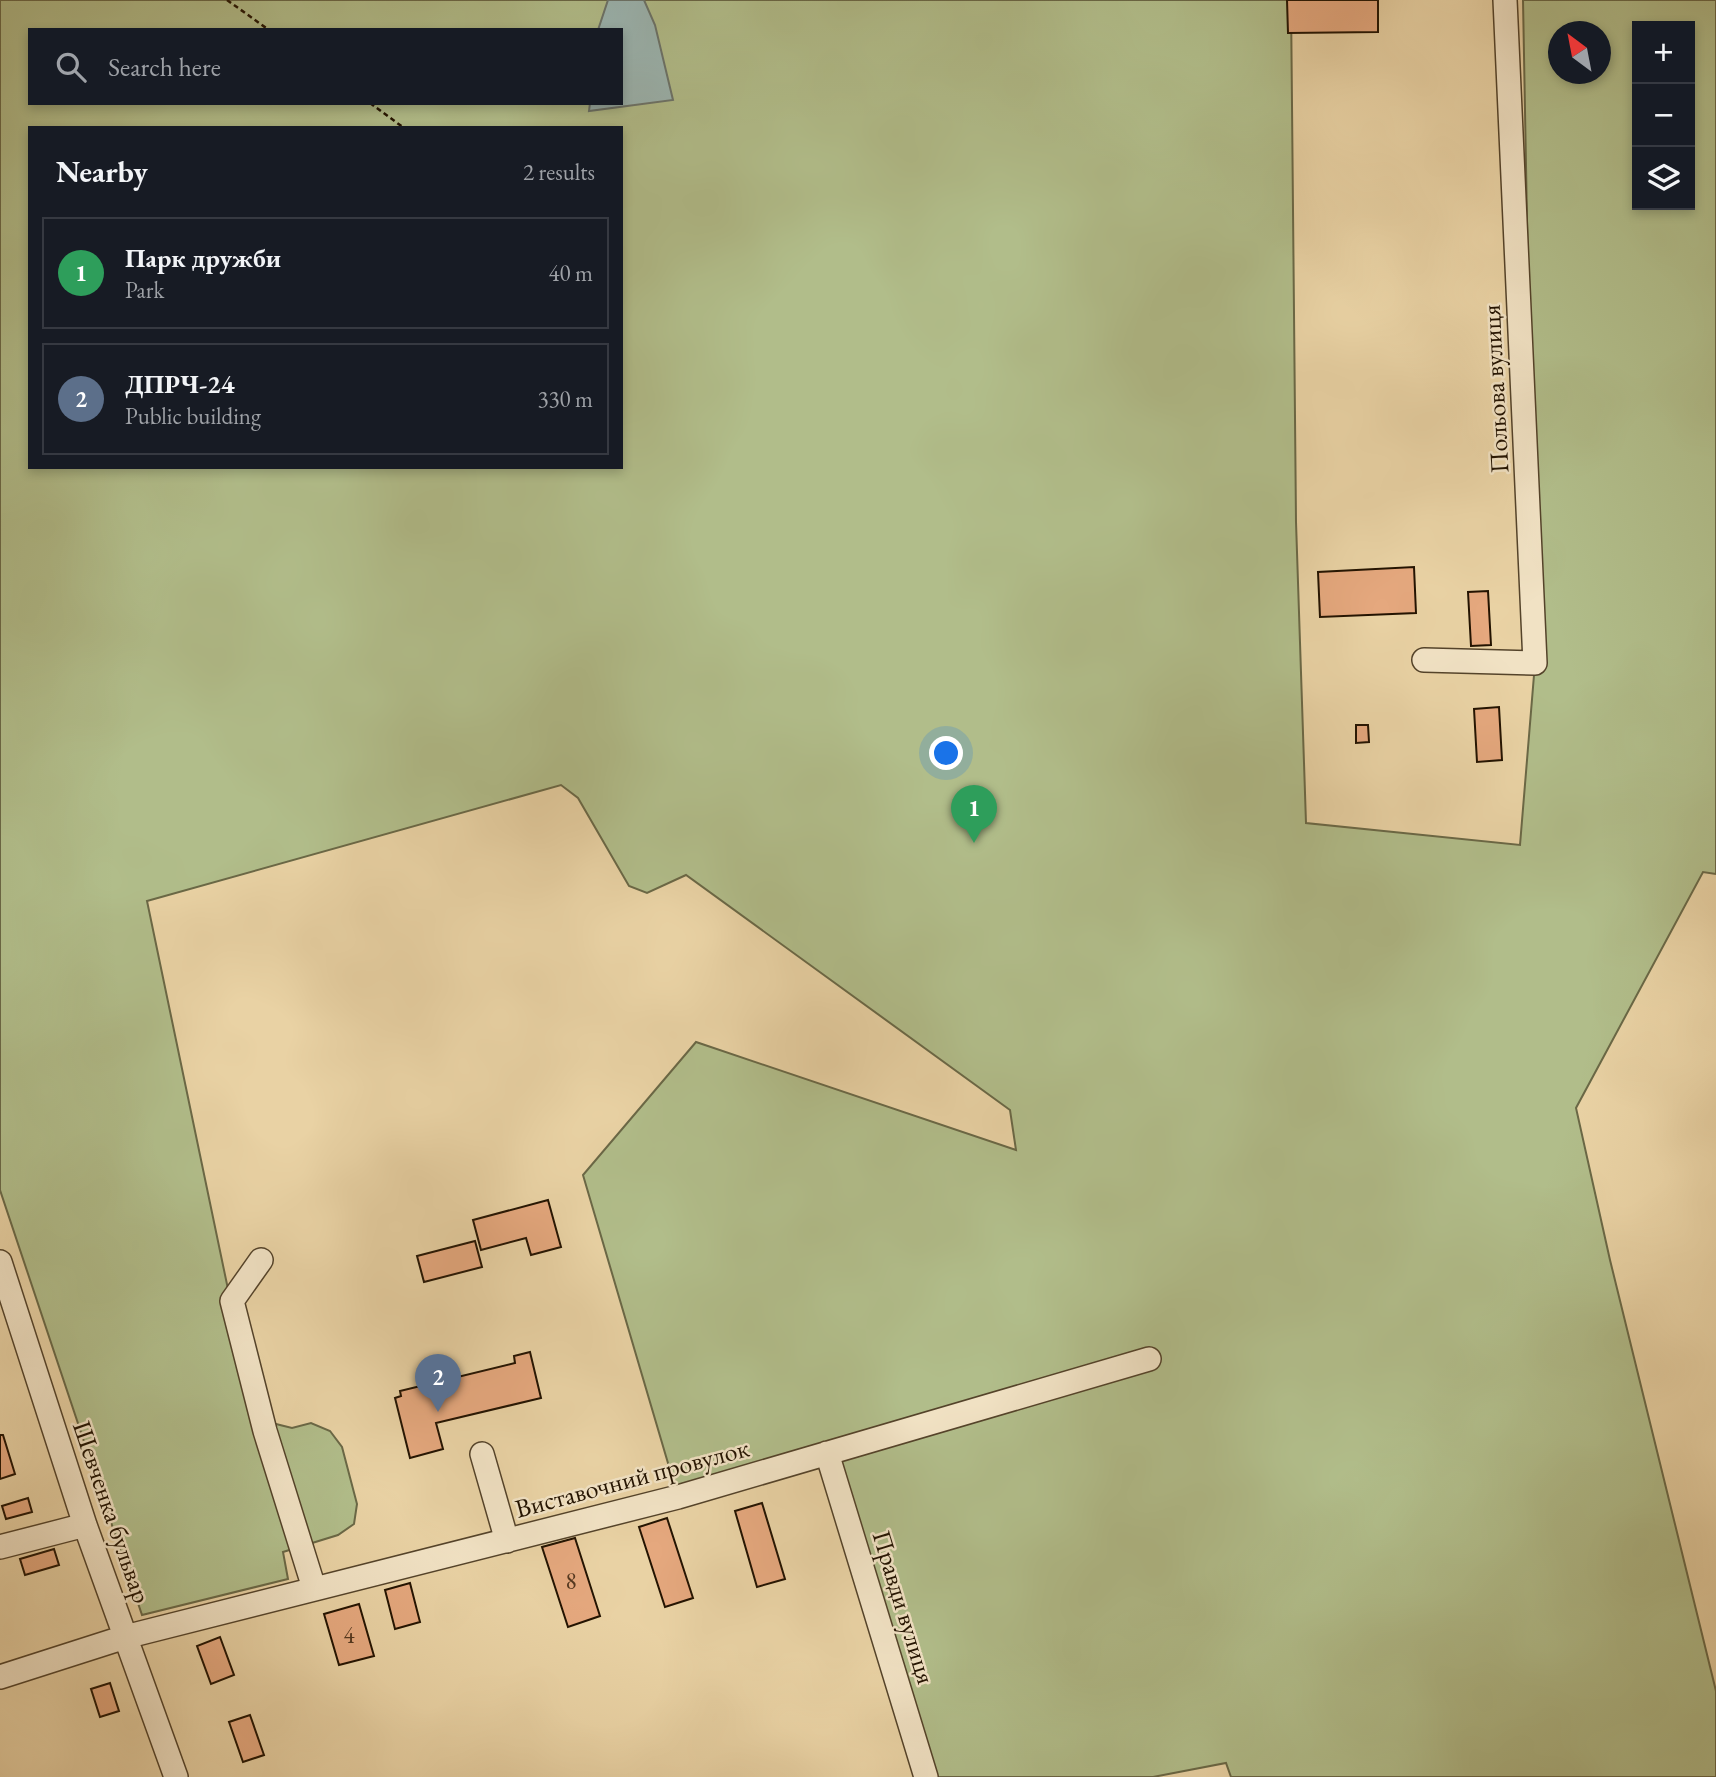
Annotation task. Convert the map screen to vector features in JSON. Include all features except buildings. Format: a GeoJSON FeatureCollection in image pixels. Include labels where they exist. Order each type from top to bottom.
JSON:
{"type":"FeatureCollection","features":[{"type":"Feature","properties":{"kind":"street","name":"Польова вулиця"},"geometry":{"type":"LineString","coordinates":[[1423,660],[1535,663],[1504,0]]}},
{"type":"Feature","properties":{"kind":"street"},"geometry":{"type":"LineString","coordinates":[[261,1260],[232,1301],[265,1430],[314,1588]]}},
{"type":"Feature","properties":{"kind":"street","name":"Шевченка бульвар"},"geometry":{"type":"LineString","coordinates":[[0,1262],[85,1525],[176,1777]]}},
{"type":"Feature","properties":{"kind":"street","name":"Виставочний провулок"},"geometry":{"type":"LineString","coordinates":[[0,1677],[125,1637],[678,1497],[1149,1359]]}},
{"type":"Feature","properties":{"kind":"street","name":"Правди вулиця"},"geometry":{"type":"LineString","coordinates":[[827,1453],[926,1777]]}},
{"type":"Feature","properties":{"kind":"street"},"geometry":{"type":"LineString","coordinates":[[482,1454],[507,1541]]}},
{"type":"Feature","properties":{"kind":"street"},"geometry":{"type":"LineString","coordinates":[[0,1547],[85,1525]]}},
{"type":"Feature","properties":{"kind":"path"},"geometry":{"type":"LineString","coordinates":[[227,0],[265,28]]}},
{"type":"Feature","properties":{"kind":"path"},"geometry":{"type":"LineString","coordinates":[[373,105],[401,126]]}},
{"type":"Feature","properties":{"kind":"green space"},"geometry":{"type":"Polygon","coordinates":[[[0,0],[1291,0],[1296,522],[1306,823],[1520,845],[1535,663],[1523,0],[1716,0],[1716,874],[1703,872],[1576,1108],[1610,1260],[1716,1691],[1716,1777],[1231,1777],[1226,1763],[1153,1777],[926,1777],[827,1453],[678,1497],[583,1175],[696,1042],[1016,1150],[1010,1110],[686,875],[647,893],[629,886],[578,798],[561,785],[147,901],[253,1409],[272,1423],[292,1428],[311,1423],[330,1431],[342,1447],[357,1504],[354,1524],[338,1535],[283,1552],[288,1579],[142,1615],[0,1190],[0,0]]]}},
{"type":"Feature","properties":{"kind":"water"},"geometry":{"type":"Polygon","coordinates":[[[608,0],[644,0],[655,25],[673,100],[589,111],[590,105],[623,105],[623,28],[599,28],[608,0]]]}},
{"type":"Feature","properties":{"kind":"place","name":"Парк дружби"},"geometry":{"type":"Point","coordinates":[974,843]}},
{"type":"Feature","properties":{"kind":"place","name":"ДПРЧ-24"},"geometry":{"type":"Point","coordinates":[438,1412]}}]}
